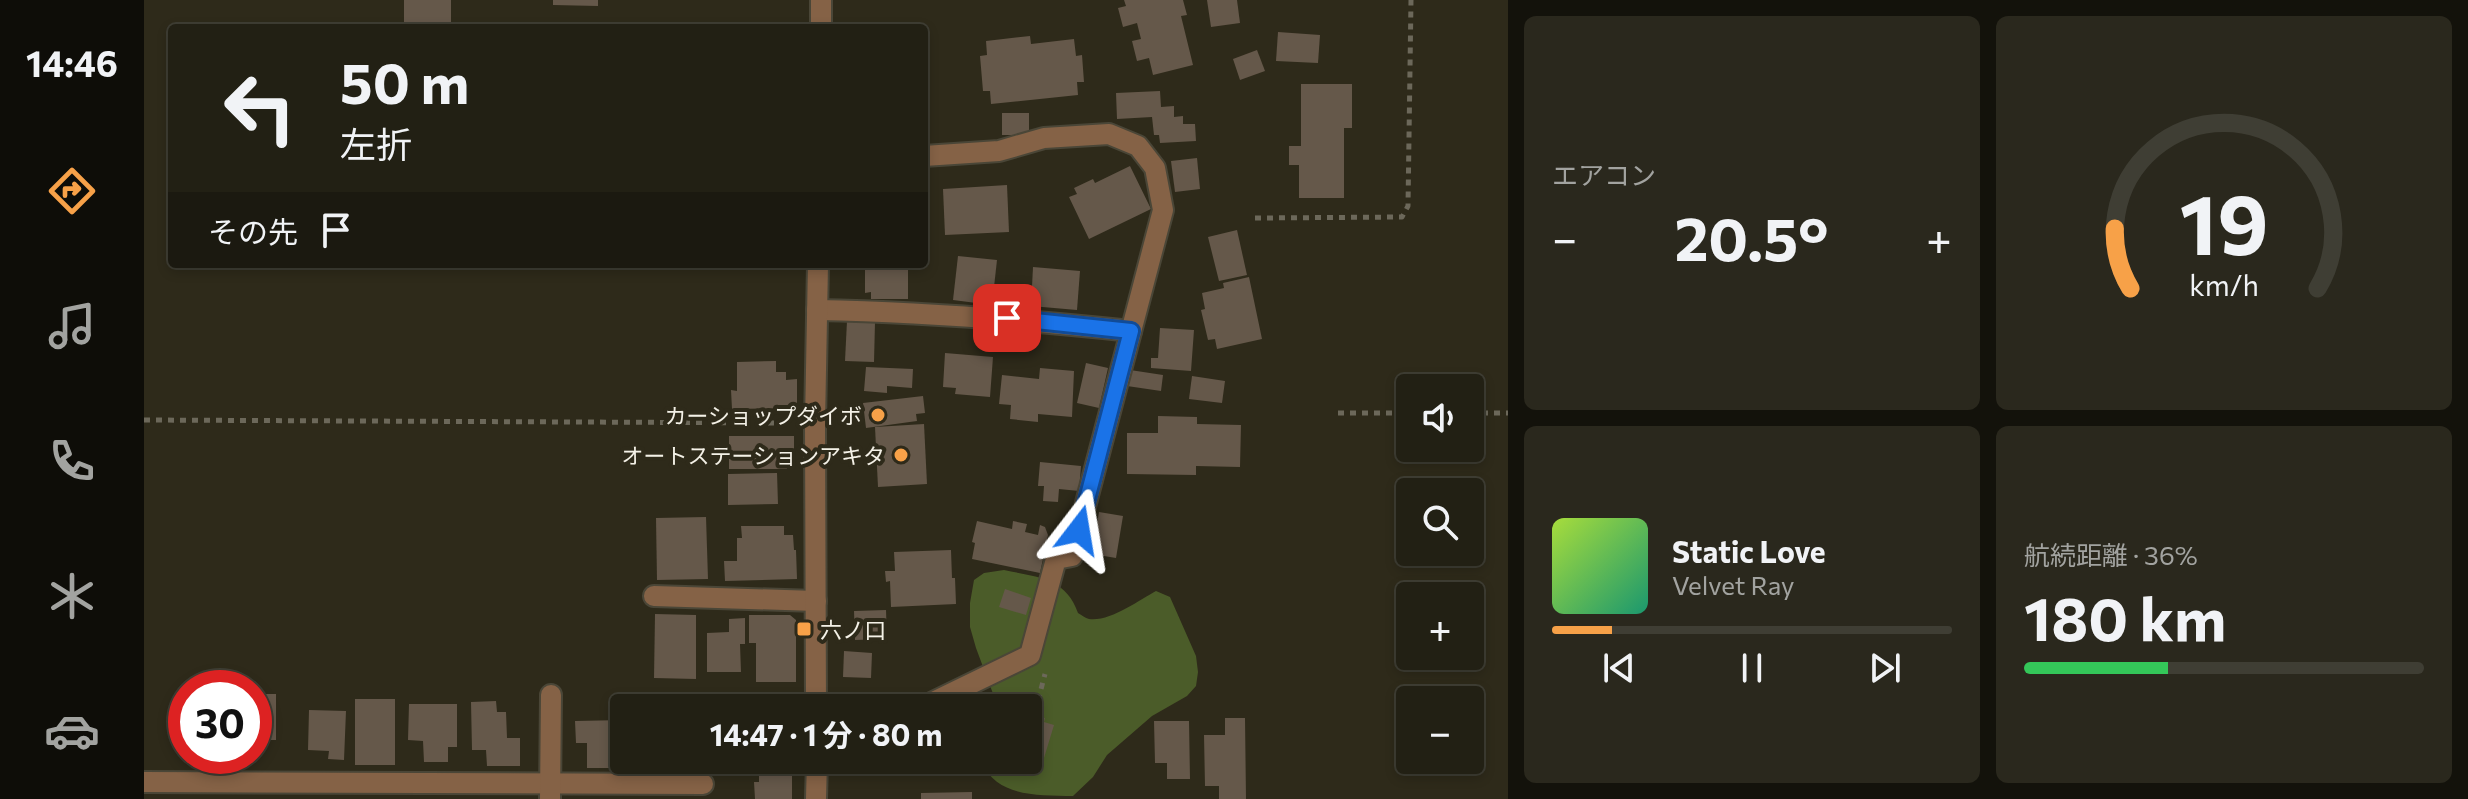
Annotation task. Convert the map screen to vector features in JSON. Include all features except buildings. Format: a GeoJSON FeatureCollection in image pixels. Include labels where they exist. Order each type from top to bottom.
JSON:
{"type":"FeatureCollection","features":[{"type":"Feature","properties":{"kind":"street"},"geometry":{"type":"LineString","coordinates":[[821,0],[821,24]]}},
{"type":"Feature","properties":{"kind":"street"},"geometry":{"type":"LineString","coordinates":[[928,156],[999,151],[1044,138],[1109,134],[1138,146],[1155,168],[1163,210],[1072,556],[1056,559],[1030,655],[950,694]]}},
{"type":"Feature","properties":{"kind":"street"},"geometry":{"type":"LineString","coordinates":[[816,694],[818,268]]}},
{"type":"Feature","properties":{"kind":"street"},"geometry":{"type":"LineString","coordinates":[[817,310],[1007,318],[1131,331]]}},
{"type":"Feature","properties":{"kind":"street"},"geometry":{"type":"LineString","coordinates":[[654,596],[816,601]]}},
{"type":"Feature","properties":{"kind":"street"},"geometry":{"type":"LineString","coordinates":[[550,791],[551,695]]}},
{"type":"Feature","properties":{"kind":"street"},"geometry":{"type":"LineString","coordinates":[[816,799],[817,774]]}},
{"type":"Feature","properties":{"kind":"street"},"geometry":{"type":"LineString","coordinates":[[144,782],[341,791],[550,791],[703,784]]}},
{"type":"Feature","properties":{"kind":"path"},"geometry":{"type":"LineString","coordinates":[[1255,218],[1402,217],[1408,206],[1411,0]]}},
{"type":"Feature","properties":{"kind":"path"},"geometry":{"type":"LineString","coordinates":[[1338,413],[1396,413]]}},
{"type":"Feature","properties":{"kind":"path"},"geometry":{"type":"LineString","coordinates":[[1484,413],[1508,413]]}},
{"type":"Feature","properties":{"kind":"path"},"geometry":{"type":"LineString","coordinates":[[144,420],[815,423]]}},
{"type":"Feature","properties":{"kind":"green space"},"geometry":{"type":"Polygon","coordinates":[[[1004,570],[1048,581],[1066,592],[1078,613],[1089,619],[1115,614],[1156,591],[1170,597],[1196,656],[1196,686],[1187,696],[1152,716],[1107,755],[1093,777],[1073,796],[1032,794],[1007,788],[989,774],[1042,774],[1042,694],[993,694],[970,627],[974,580],[984,573],[1004,570]]]}},
{"type":"Feature","properties":{"kind":"place","name":"カーショップダイボ"},"geometry":{"type":"Point","coordinates":[878,415]}},
{"type":"Feature","properties":{"kind":"place","name":"オートステーションアキタ"},"geometry":{"type":"Point","coordinates":[901,455]}},
{"type":"Feature","properties":{"kind":"place","name":"六ノ口"},"geometry":{"type":"Point","coordinates":[804,629]}},
{"type":"Feature","properties":{"kind":"route"},"geometry":{"type":"LineString","coordinates":[[1007,318],[1131,331],[1079,530]]}}]}
